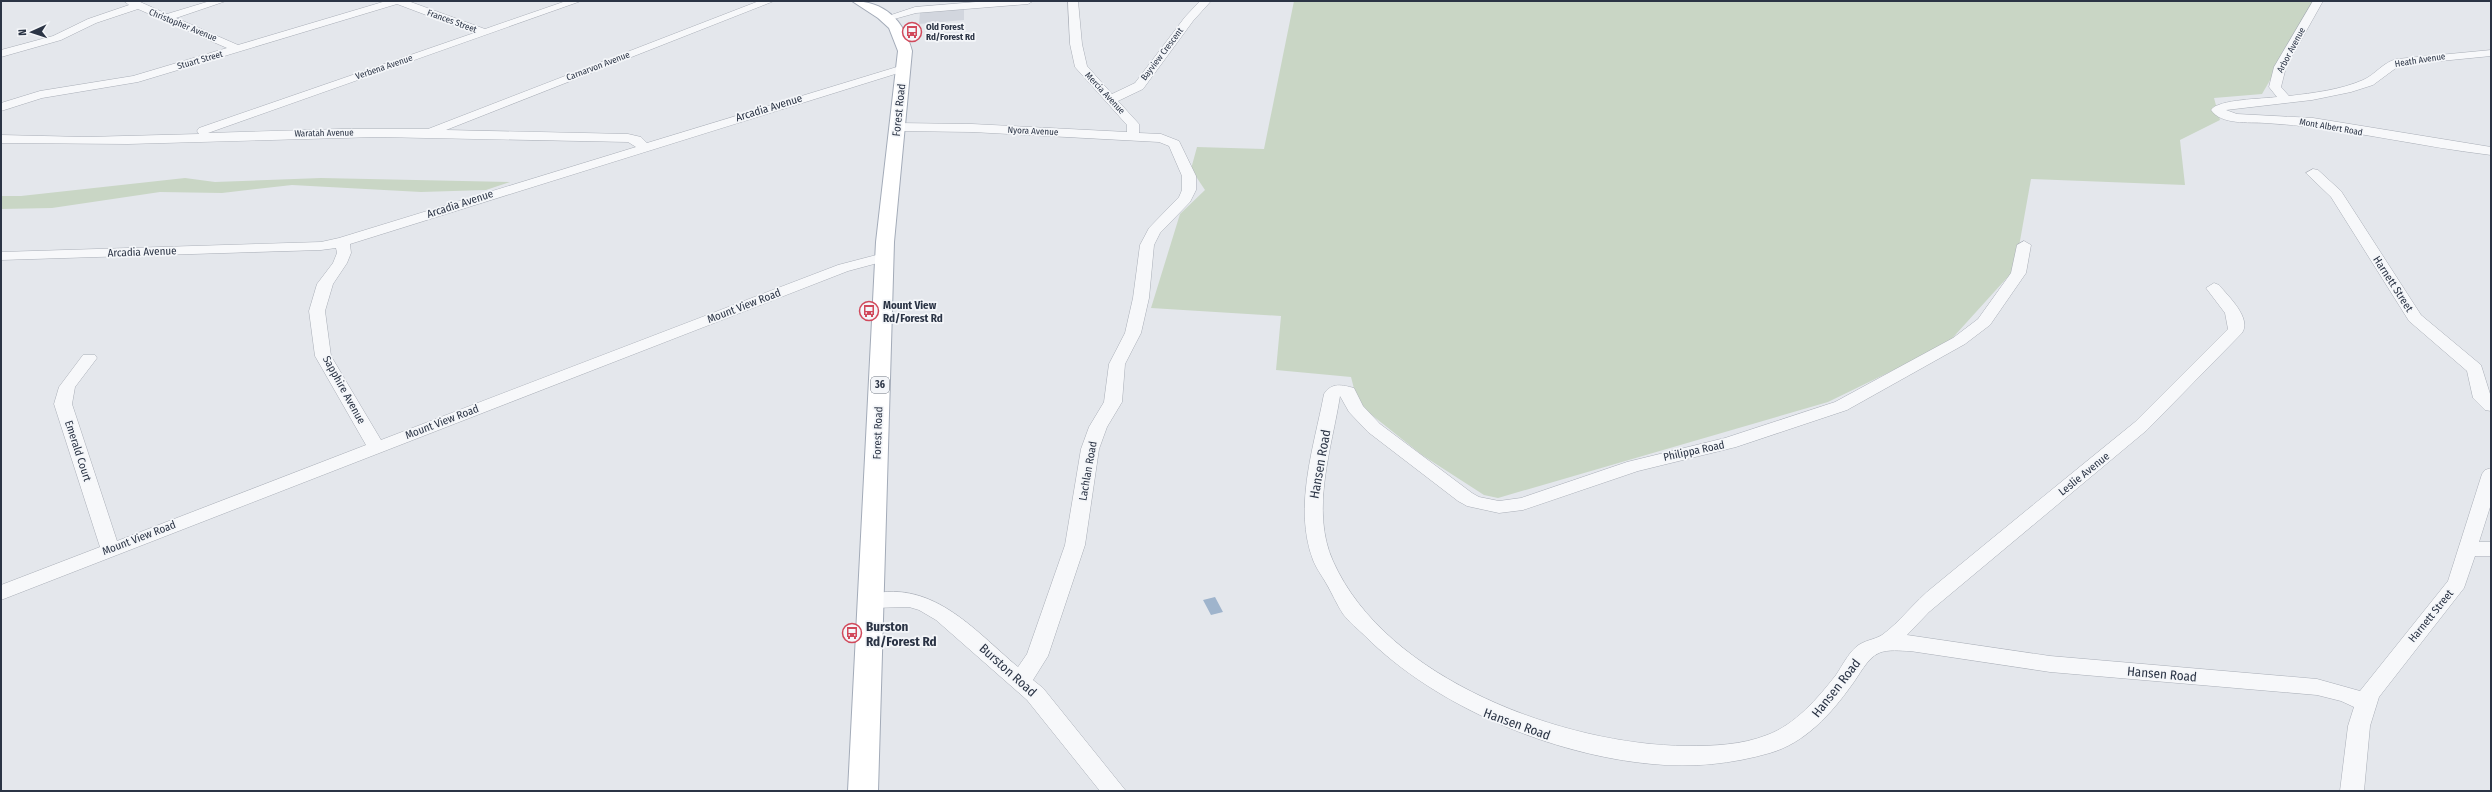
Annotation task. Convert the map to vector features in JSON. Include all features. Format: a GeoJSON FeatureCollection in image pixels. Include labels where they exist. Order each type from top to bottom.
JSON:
{"type":"FeatureCollection","features":[{"type":"Feature","properties":{"kind":"main road","name":"Forest Road"},"geometry":{"type":"LineString","coordinates":[[859,1],[893,11],[902,37],[904,68],[884,257],[863,791]]}},
{"type":"Feature","properties":{"kind":"street"},"geometry":{"type":"LineString","coordinates":[[167,16],[221,1]]}},
{"type":"Feature","properties":{"kind":"street","name":"Frances Street"},"geometry":{"type":"LineString","coordinates":[[397,1],[483,32]]}},
{"type":"Feature","properties":{"kind":"street","name":"Stuart Street"},"geometry":{"type":"LineString","coordinates":[[1,107],[40,95],[134,78],[238,49],[397,1]]}},
{"type":"Feature","properties":{"kind":"street","name":"Verbena Avenue"},"geometry":{"type":"LineString","coordinates":[[194,136],[207,129],[576,1]]}},
{"type":"Feature","properties":{"kind":"street","name":"Carnarvon Avenue"},"geometry":{"type":"LineString","coordinates":[[428,133],[769,1]]}},
{"type":"Feature","properties":{"kind":"street"},"geometry":{"type":"LineString","coordinates":[[893,11],[1028,1]]}},
{"type":"Feature","properties":{"kind":"street","name":"Mercia Avenue"},"geometry":{"type":"LineString","coordinates":[[1073,1],[1076,44],[1081,67],[1112,99],[1133,124],[1133,136]]}},
{"type":"Feature","properties":{"kind":"street","name":"Bayview Crescent"},"geometry":{"type":"LineString","coordinates":[[1112,99],[1131,92],[1139,86],[1189,19],[1206,1]]}},
{"type":"Feature","properties":{"kind":"street","name":"Arbor Avenue"},"geometry":{"type":"LineString","coordinates":[[2285,99],[2275,87],[2279,70],[2318,1]]}},
{"type":"Feature","properties":{"kind":"street"},"geometry":{"type":"LineString","coordinates":[[1,54],[57,38],[133,3]]}},
{"type":"Feature","properties":{"kind":"street","name":"Christopher Avenue"},"geometry":{"type":"LineString","coordinates":[[133,3],[167,16],[183,26],[238,49]]}},
{"type":"Feature","properties":{"kind":"street"},"geometry":{"type":"LineString","coordinates":[[893,11],[915,10]]}},
{"type":"Feature","properties":{"kind":"street","name":"Heath Avenue"},"geometry":{"type":"LineString","coordinates":[[2285,99],[2328,93],[2363,85],[2373,80],[2389,66],[2397,62],[2457,55],[2491,53]]}},
{"type":"Feature","properties":{"kind":"street","name":"Arcadia Avenue"},"geometry":{"type":"LineString","coordinates":[[1,256],[321,246],[342,242],[644,147],[904,68]]}},
{"type":"Feature","properties":{"kind":"street","name":"Mont Albert Road"},"geometry":{"type":"LineString","coordinates":[[2285,99],[2223,107],[2218,111],[2224,115],[2237,118],[2313,122],[2457,148],[2491,150]]}},
{"type":"Feature","properties":{"kind":"street","name":"Nyora Avenue"},"geometry":{"type":"LineString","coordinates":[[898,127],[1133,136],[1168,139]]}},
{"type":"Feature","properties":{"kind":"street","name":"Waratah Avenue"},"geometry":{"type":"LineString","coordinates":[[1,139],[68,141],[194,136],[428,133],[628,138],[636,140],[644,147]]}},
{"type":"Feature","properties":{"kind":"street","name":"Lachlan Road"},"geometry":{"type":"LineString","coordinates":[[1022,680],[1037,656],[1075,545],[1090,449],[1098,426],[1113,402],[1117,364],[1133,333],[1141,298],[1147,245],[1158,226],[1182,203],[1189,190],[1189,176],[1174,144],[1168,139]]}},
{"type":"Feature","properties":{"kind":"street","name":"Harnett Street"},"geometry":{"type":"LineString","coordinates":[[2313,173],[2336,194],[2415,318],[2475,369],[2482,398],[2491,406]]}},
{"type":"Feature","properties":{"kind":"street","name":"Sapphire Avenue"},"geometry":{"type":"LineString","coordinates":[[342,242],[344,253],[340,263],[325,284],[317,311],[323,356],[376,447]]}},
{"type":"Feature","properties":{"kind":"street","name":"Philippa Road"},"geometry":{"type":"LineString","coordinates":[[1339,390],[1348,392],[1355,408],[1374,428],[1464,497],[1493,506],[1523,504],[1633,466],[1730,443],[1826,412],[1867,394],[1959,341],[1984,322],[2018,273],[2024,245]]}},
{"type":"Feature","properties":{"kind":"street","name":"Mount View Road"},"geometry":{"type":"LineString","coordinates":[[1,593],[843,268],[884,257]]}},
{"type":"Feature","properties":{"kind":"street","name":"Leslie Avenue"},"geometry":{"type":"LineString","coordinates":[[1887,643],[1922,607],[2140,426],[2170,399],[2236,330],[2238,324],[2235,317],[2214,288]]}},
{"type":"Feature","properties":{"kind":"street","name":"Emerald Court"},"geometry":{"type":"LineString","coordinates":[[89,358],[67,387],[63,404],[110,550]]}},
{"type":"Feature","properties":{"kind":"street","name":"Hansen Road"},"geometry":{"type":"LineString","coordinates":[[1339,390],[1332,394],[1313,512],[1318,543],[1330,579],[1354,615],[1376,637],[1420,674],[1461,701],[1483,712],[1556,739],[1631,756],[1686,760],[1729,756],[1769,745],[1790,735],[1811,720],[1862,653],[1873,646],[1887,643],[1942,647],[2050,664],[2317,687],[2346,694],[2365,703]]}},
{"type":"Feature","properties":{"kind":"street","name":"Harnett Street"},"geometry":{"type":"LineString","coordinates":[[2365,703],[2374,685],[2452,591],[2460,576],[2466,549],[2491,474]]}},
{"type":"Feature","properties":{"kind":"street"},"geometry":{"type":"LineString","coordinates":[[2466,549],[2491,549]]}},
{"type":"Feature","properties":{"kind":"street","name":"Burston Road"},"geometry":{"type":"LineString","coordinates":[[871,601],[900,598],[936,609],[1022,680],[1114,791]]}},
{"type":"Feature","properties":{"kind":"street"},"geometry":{"type":"LineString","coordinates":[[2352,791],[2359,726],[2365,703]]}},
{"type":"Feature","properties":{"kind":"shaded area"},"geometry":{"type":"Polygon","coordinates":[[[964,9],[964,20],[919,24],[920,12],[964,9]]]}},
{"type":"Feature","properties":{"kind":"green space"},"geometry":{"type":"Polygon","coordinates":[[[1294,1],[2316,1],[2262,94],[2214,98],[2220,120],[2180,140],[2185,185],[2031,179],[2015,269],[1947,344],[1828,402],[1498,498],[1484,495],[1422,455],[1358,404],[1351,377],[1276,370],[1281,316],[1151,308],[1180,214],[1205,190],[1191,169],[1197,147],[1264,149],[1294,1]]]}},
{"type":"Feature","properties":{"kind":"green space"},"geometry":{"type":"Polygon","coordinates":[[[185,178],[215,182],[321,178],[510,182],[486,190],[421,192],[292,185],[222,193],[160,192],[52,208],[1,209],[1,196],[21,196],[185,178]]]}},
{"type":"Feature","properties":{"kind":"water"},"geometry":{"type":"Polygon","coordinates":[[[1215,597],[1223,612],[1211,615],[1203,600],[1215,597]]]}},
{"type":"Feature","properties":{"kind":"place","name":"Old Forest Rd/Forest Rd"},"geometry":{"type":"Point","coordinates":[912,32]}},
{"type":"Feature","properties":{"kind":"place","name":"Mount View Rd/Forest Rd"},"geometry":{"type":"Point","coordinates":[869,311]}},
{"type":"Feature","properties":{"kind":"place","name":"Burston Rd/Forest Rd"},"geometry":{"type":"Point","coordinates":[852,633]}}]}
